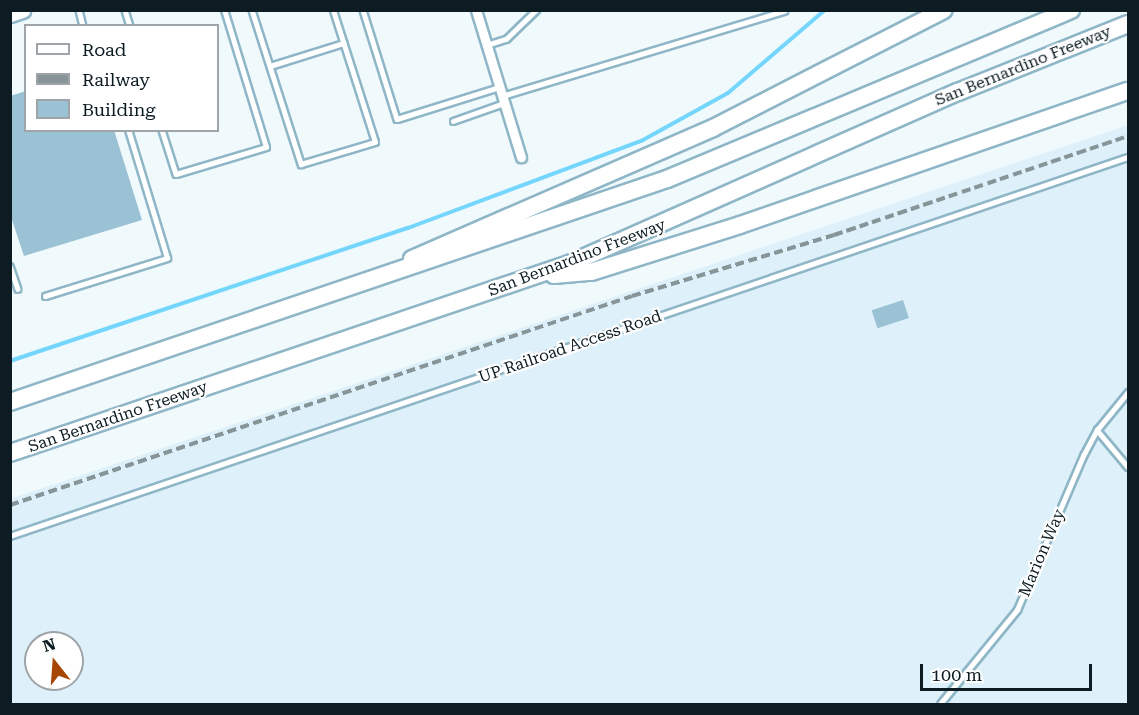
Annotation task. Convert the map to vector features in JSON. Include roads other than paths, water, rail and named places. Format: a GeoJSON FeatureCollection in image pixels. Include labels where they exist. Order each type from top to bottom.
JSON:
{"type":"FeatureCollection","features":[{"type":"Feature","properties":{"kind":"highway"},"geometry":{"type":"LineString","coordinates":[[358,286],[468,232],[723,124],[944,10]]}},
{"type":"Feature","properties":{"kind":"highway","name":"San Bernardino Freeway"},"geometry":{"type":"LineString","coordinates":[[10,402],[358,286],[667,179],[1071,10]]}},
{"type":"Feature","properties":{"kind":"highway","name":"San Bernardino Freeway"},"geometry":{"type":"LineString","coordinates":[[10,453],[536,276],[708,206],[976,84],[1128,24]]}},
{"type":"Feature","properties":{"kind":"highway"},"geometry":{"type":"LineString","coordinates":[[536,276],[602,269],[1128,91]]}},
{"type":"Feature","properties":{"kind":"main road"},"geometry":{"type":"LineString","coordinates":[[10,14],[21,11]]}},
{"type":"Feature","properties":{"kind":"street"},"geometry":{"type":"LineString","coordinates":[[476,10],[521,157]]}},
{"type":"Feature","properties":{"kind":"lane"},"geometry":{"type":"LineString","coordinates":[[163,132],[176,174],[266,147],[224,10]]}},
{"type":"Feature","properties":{"kind":"lane"},"geometry":{"type":"LineString","coordinates":[[252,10],[301,164],[375,142],[333,10]]}},
{"type":"Feature","properties":{"kind":"lane"},"geometry":{"type":"LineString","coordinates":[[363,10],[397,119],[502,96],[784,11]]}},
{"type":"Feature","properties":{"kind":"lane"},"geometry":{"type":"LineString","coordinates":[[487,45],[506,39],[536,10]]}},
{"type":"Feature","properties":{"kind":"lane"},"geometry":{"type":"LineString","coordinates":[[270,66],[344,43]]}},
{"type":"Feature","properties":{"kind":"lane"},"geometry":{"type":"LineString","coordinates":[[453,122],[502,96]]}},
{"type":"Feature","properties":{"kind":"lane"},"geometry":{"type":"LineString","coordinates":[[45,296],[167,258],[129,132]]}},
{"type":"Feature","properties":{"kind":"lane","name":"UP Railroad Access Road"},"geometry":{"type":"LineString","coordinates":[[10,536],[1128,157]]}},
{"type":"Feature","properties":{"kind":"lane"},"geometry":{"type":"LineString","coordinates":[[10,266],[18,289]]}},
{"type":"Feature","properties":{"kind":"lane","name":"Marion Way"},"geometry":{"type":"LineString","coordinates":[[940,705],[1017,610],[1096,429],[1128,392]]}},
{"type":"Feature","properties":{"kind":"lane"},"geometry":{"type":"LineString","coordinates":[[1096,429],[1128,467]]}},
{"type":"Feature","properties":{"kind":"waterway"},"geometry":{"type":"LineString","coordinates":[[10,361],[408,228],[643,140],[728,93],[825,10]]}},
{"type":"Feature","properties":{"kind":"railway"},"geometry":{"type":"LineString","coordinates":[[10,505],[632,296],[834,235],[1128,136]]}}]}
